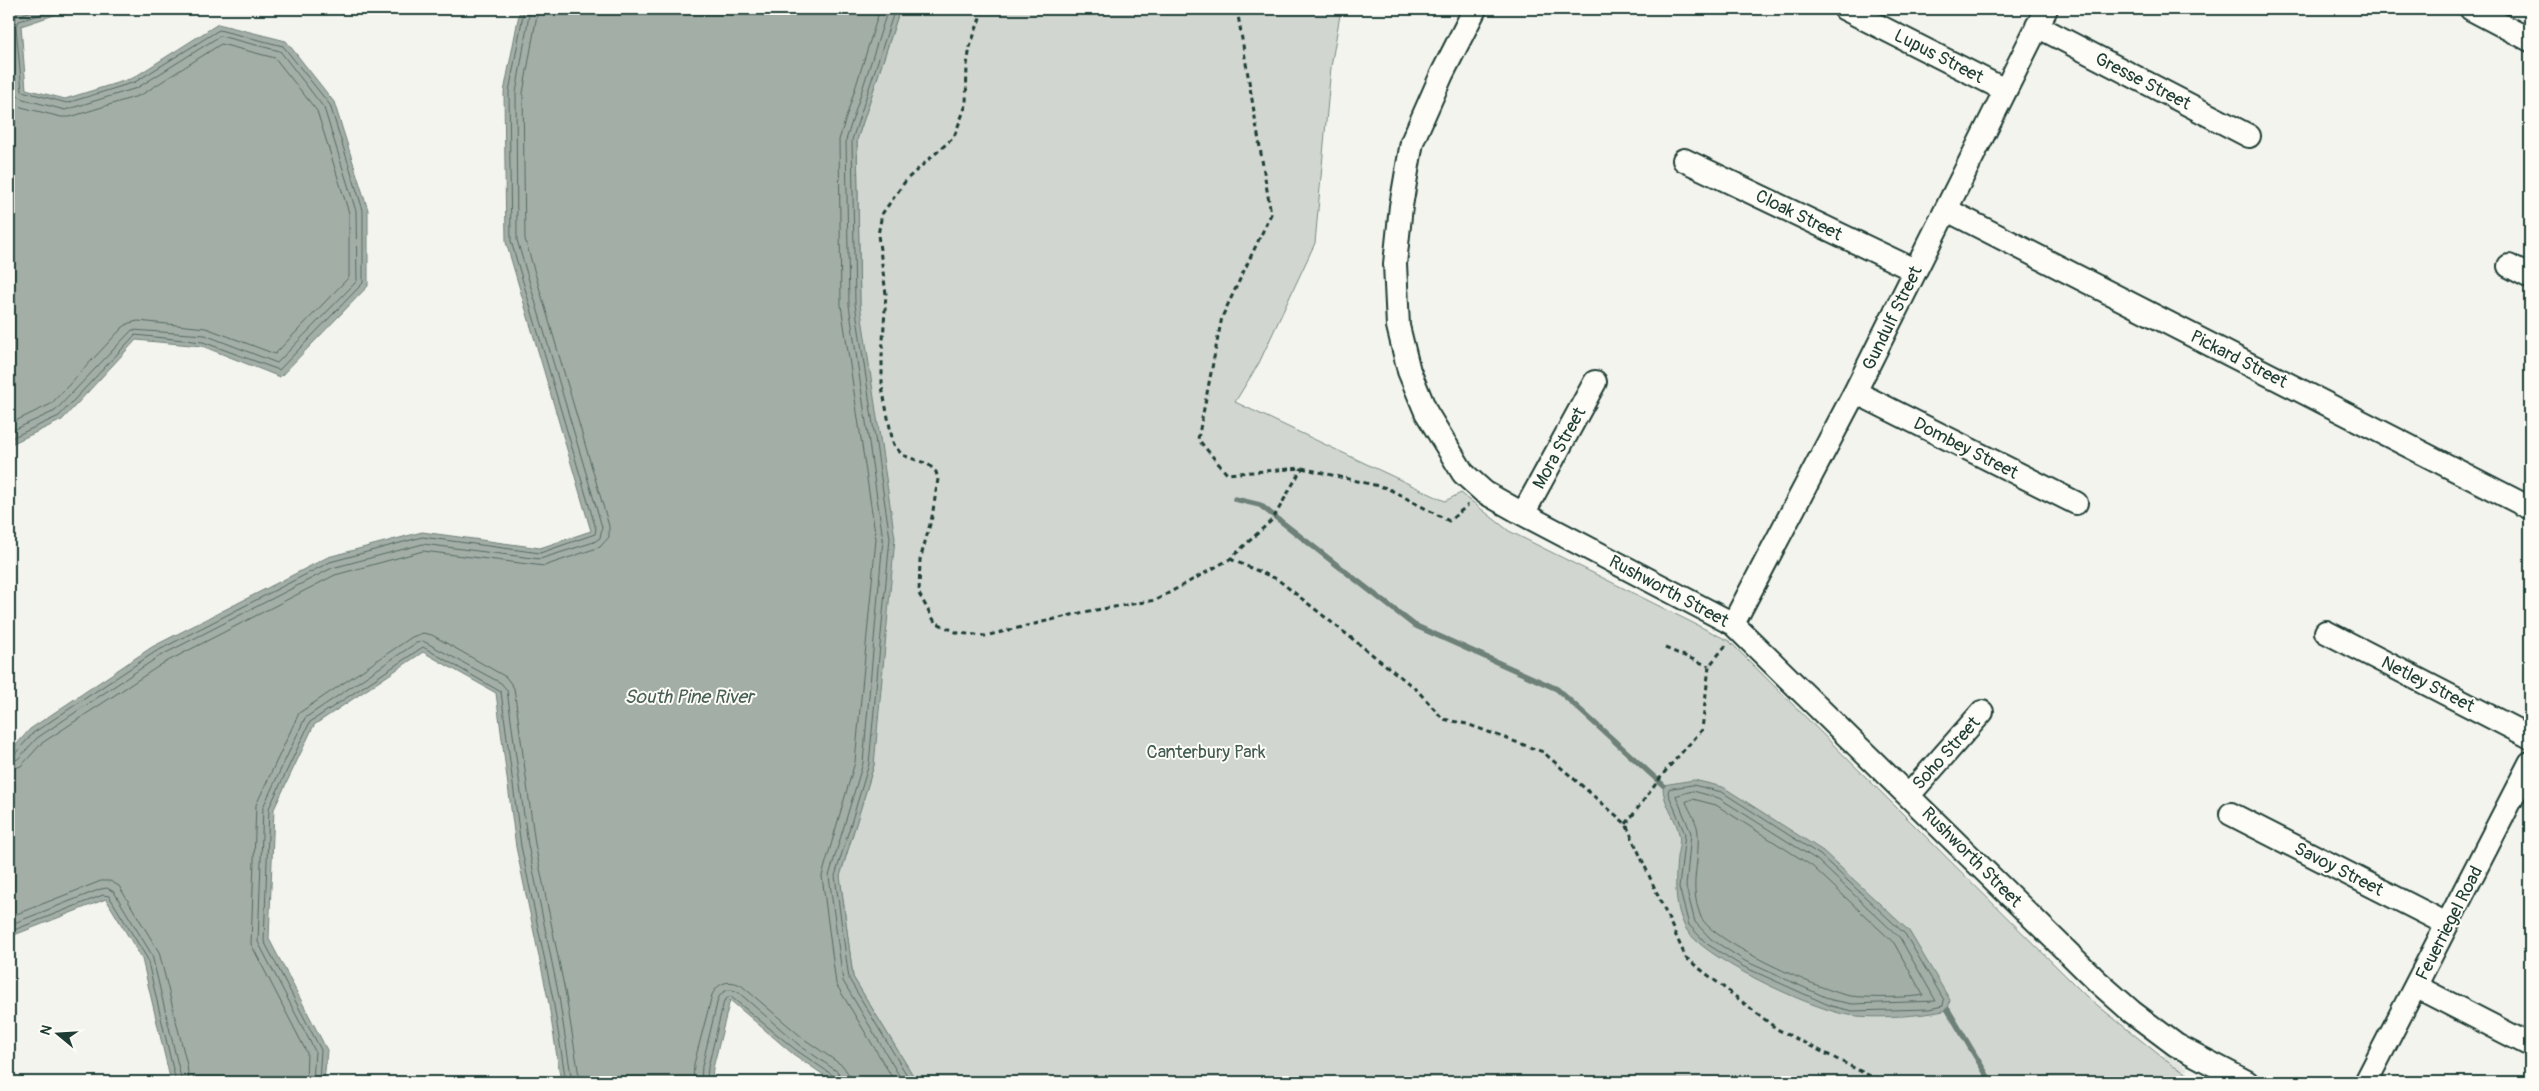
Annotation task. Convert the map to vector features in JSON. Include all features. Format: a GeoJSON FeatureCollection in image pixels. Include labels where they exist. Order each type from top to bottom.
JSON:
{"type":"FeatureCollection","features":[{"type":"Feature","properties":{"kind":"street","name":"Rushworth Street"},"geometry":{"type":"LineString","coordinates":[[1475,9],[1442,74],[1412,142],[1401,206],[1395,264],[1398,326],[1409,371],[1426,412],[1463,473],[1484,492],[1731,634],[1909,795],[2097,982],[2132,1012],[2176,1045],[2247,1082]]}},
{"type":"Feature","properties":{"kind":"street","name":"Lupus Street"},"geometry":{"type":"LineString","coordinates":[[1845,9],[2005,90]]}},
{"type":"Feature","properties":{"kind":"street"},"geometry":{"type":"LineString","coordinates":[[2471,9],[2530,40]]}},
{"type":"Feature","properties":{"kind":"street","name":"Gundulf Street"},"geometry":{"type":"LineString","coordinates":[[1731,634],[1855,392],[1914,270],[1947,210],[2042,18]]}},
{"type":"Feature","properties":{"kind":"street","name":"Gresse Street"},"geometry":{"type":"LineString","coordinates":[[2042,18],[2249,136]]}},
{"type":"Feature","properties":{"kind":"street","name":"Cloak Street"},"geometry":{"type":"LineString","coordinates":[[1684,160],[1914,270]]}},
{"type":"Feature","properties":{"kind":"street","name":"Pickard Street"},"geometry":{"type":"LineString","coordinates":[[1947,210],[2530,508]]}},
{"type":"Feature","properties":{"kind":"street"},"geometry":{"type":"LineString","coordinates":[[2509,266],[2530,277]]}},
{"type":"Feature","properties":{"kind":"street","name":"Mora Street"},"geometry":{"type":"LineString","coordinates":[[1523,514],[1595,382]]}},
{"type":"Feature","properties":{"kind":"street","name":"Dombey Street"},"geometry":{"type":"LineString","coordinates":[[1855,392],[2076,503]]}},
{"type":"Feature","properties":{"kind":"street","name":"Netley Street"},"geometry":{"type":"LineString","coordinates":[[2326,632],[2530,737]]}},
{"type":"Feature","properties":{"kind":"street","name":"Soho Street"},"geometry":{"type":"LineString","coordinates":[[1909,795],[1982,712]]}},
{"type":"Feature","properties":{"kind":"street","name":"Feuerriegel Road"},"geometry":{"type":"LineString","coordinates":[[2366,1082],[2417,987],[2530,763]]}},
{"type":"Feature","properties":{"kind":"street","name":"Savoy Street"},"geometry":{"type":"LineString","coordinates":[[2231,814],[2448,924]]}},
{"type":"Feature","properties":{"kind":"street"},"geometry":{"type":"LineString","coordinates":[[2417,987],[2530,1044]]}},
{"type":"Feature","properties":{"kind":"path"},"geometry":{"type":"LineString","coordinates":[[983,9],[970,47],[967,65],[966,105],[954,137],[907,179],[882,214],[878,235],[886,294],[882,387],[893,443],[902,455],[928,464],[936,472],[938,479],[932,517],[920,560],[919,594],[935,622],[958,633],[985,636],[1084,612],[1156,600],[1230,559],[1273,519],[1302,468]]}},
{"type":"Feature","properties":{"kind":"path"},"geometry":{"type":"LineString","coordinates":[[1237,9],[1271,214],[1222,317],[1198,439],[1227,474],[1302,468],[1387,488],[1449,521],[1484,492]]}},
{"type":"Feature","properties":{"kind":"path"},"geometry":{"type":"LineString","coordinates":[[1230,559],[1276,579],[1417,690],[1443,719],[1467,724],[1544,752],[1626,824],[1686,958],[1777,1030],[1872,1077],[1898,1082]]}},
{"type":"Feature","properties":{"kind":"path"},"geometry":{"type":"LineString","coordinates":[[1626,824],[1667,769],[1702,730],[1709,666],[1731,634]]}},
{"type":"Feature","properties":{"kind":"path"},"geometry":{"type":"LineString","coordinates":[[1665,648],[1709,666]]}},
{"type":"Feature","properties":{"kind":"shaded area"},"geometry":{"type":"Polygon","coordinates":[[[2165,1054],[2188,1068],[2179,1082],[2148,1082],[2165,1054]]]}},
{"type":"Feature","properties":{"kind":"green space","name":"Canterbury Park"},"geometry":{"type":"Polygon","coordinates":[[[900,9],[1341,9],[1331,67],[1315,243],[1259,363],[1235,402],[1445,501],[1461,493],[1509,531],[1729,641],[2086,996],[2173,1066],[2203,1082],[917,1082],[853,977],[840,876],[874,765],[857,140],[900,9]]]}},
{"type":"Feature","properties":{"kind":"water"},"geometry":{"type":"Polygon","coordinates":[[[9,9],[72,9],[21,26],[26,89],[65,99],[133,78],[218,24],[286,41],[334,102],[368,210],[368,286],[280,377],[202,346],[136,340],[62,420],[9,445],[9,9]]]}},
{"type":"Feature","properties":{"kind":"water","name":"South Pine River"},"geometry":{"type":"Polygon","coordinates":[[[520,9],[900,9],[857,140],[860,304],[895,538],[874,765],[840,876],[853,977],[917,1082],[834,1082],[793,1054],[730,1000],[713,1068],[712,1082],[561,1082],[548,999],[516,847],[496,693],[423,652],[314,725],[274,809],[269,939],[327,1050],[324,1082],[171,1082],[142,959],[106,899],[9,937],[9,753],[30,729],[152,647],[328,557],[422,532],[540,548],[591,531],[506,242],[504,92],[520,9]]]}},
{"type":"Feature","properties":{"kind":"water"},"geometry":{"type":"Polygon","coordinates":[[[1694,780],[1723,787],[1823,851],[1909,931],[1950,1000],[1948,1010],[1926,1014],[1885,1017],[1849,1015],[1833,1011],[1811,1004],[1760,981],[1712,953],[1695,939],[1681,919],[1677,901],[1677,857],[1680,837],[1663,792],[1663,785],[1694,780]]]}},
{"type":"Feature","properties":{"kind":"waterway"},"geometry":{"type":"LineString","coordinates":[[1235,499],[1260,505],[1414,625],[1557,689],[1663,785]]}},
{"type":"Feature","properties":{"kind":"waterway"},"geometry":{"type":"LineString","coordinates":[[1948,1010],[1991,1082]]}}]}
